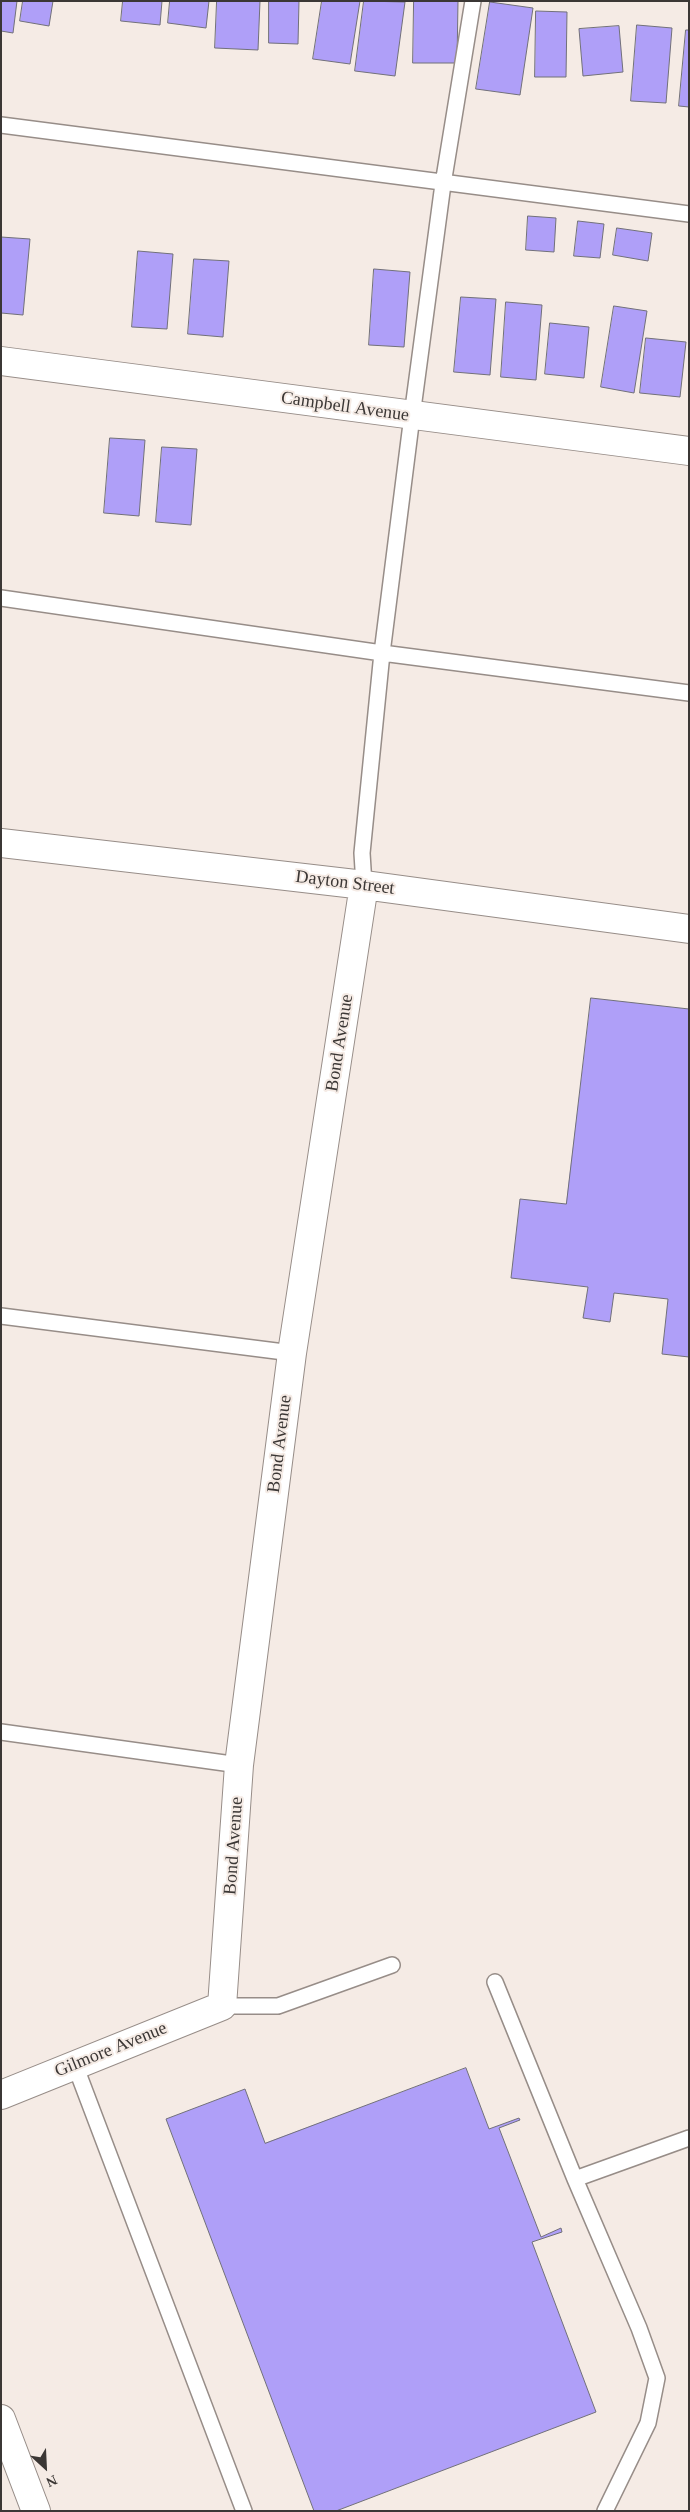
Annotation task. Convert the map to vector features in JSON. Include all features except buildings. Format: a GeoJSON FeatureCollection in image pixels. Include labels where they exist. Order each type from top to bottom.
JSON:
{"type":"FeatureCollection","features":[{"type":"Feature","properties":{"kind":"street","name":"Campbell Avenue"},"geometry":{"type":"LineString","coordinates":[[1,361],[689,451]]}},
{"type":"Feature","properties":{"kind":"street","name":"Dayton Street"},"geometry":{"type":"LineString","coordinates":[[1,842],[364,885],[689,929]]}},
{"type":"Feature","properties":{"kind":"street","name":"Bond Avenue"},"geometry":{"type":"LineString","coordinates":[[222,2006],[240,1765],[292,1353],[364,885]]}},
{"type":"Feature","properties":{"kind":"street","name":"Gilmore Avenue"},"geometry":{"type":"LineString","coordinates":[[1,2095],[222,2006]]}},
{"type":"Feature","properties":{"kind":"street"},"geometry":{"type":"LineString","coordinates":[[1,2419],[36,2511]]}},
{"type":"Feature","properties":{"kind":"lane"},"geometry":{"type":"LineString","coordinates":[[364,885],[362,853],[382,653],[443,184],[473,1]]}},
{"type":"Feature","properties":{"kind":"lane"},"geometry":{"type":"LineString","coordinates":[[1,125],[443,184],[689,214]]}},
{"type":"Feature","properties":{"kind":"lane"},"geometry":{"type":"LineString","coordinates":[[1,598],[382,653],[689,692]]}},
{"type":"Feature","properties":{"kind":"lane"},"geometry":{"type":"LineString","coordinates":[[1,1316],[292,1353]]}},
{"type":"Feature","properties":{"kind":"lane"},"geometry":{"type":"LineString","coordinates":[[1,1732],[240,1765]]}},
{"type":"Feature","properties":{"kind":"lane"},"geometry":{"type":"LineString","coordinates":[[222,2006],[278,2006],[392,1965]]}},
{"type":"Feature","properties":{"kind":"lane"},"geometry":{"type":"LineString","coordinates":[[495,1982],[575,2179],[639,2328],[657,2378],[648,2423],[605,2511]]}},
{"type":"Feature","properties":{"kind":"lane"},"geometry":{"type":"LineString","coordinates":[[75,2065],[244,2511]]}},
{"type":"Feature","properties":{"kind":"lane"},"geometry":{"type":"LineString","coordinates":[[575,2179],[689,2138]]}}]}
